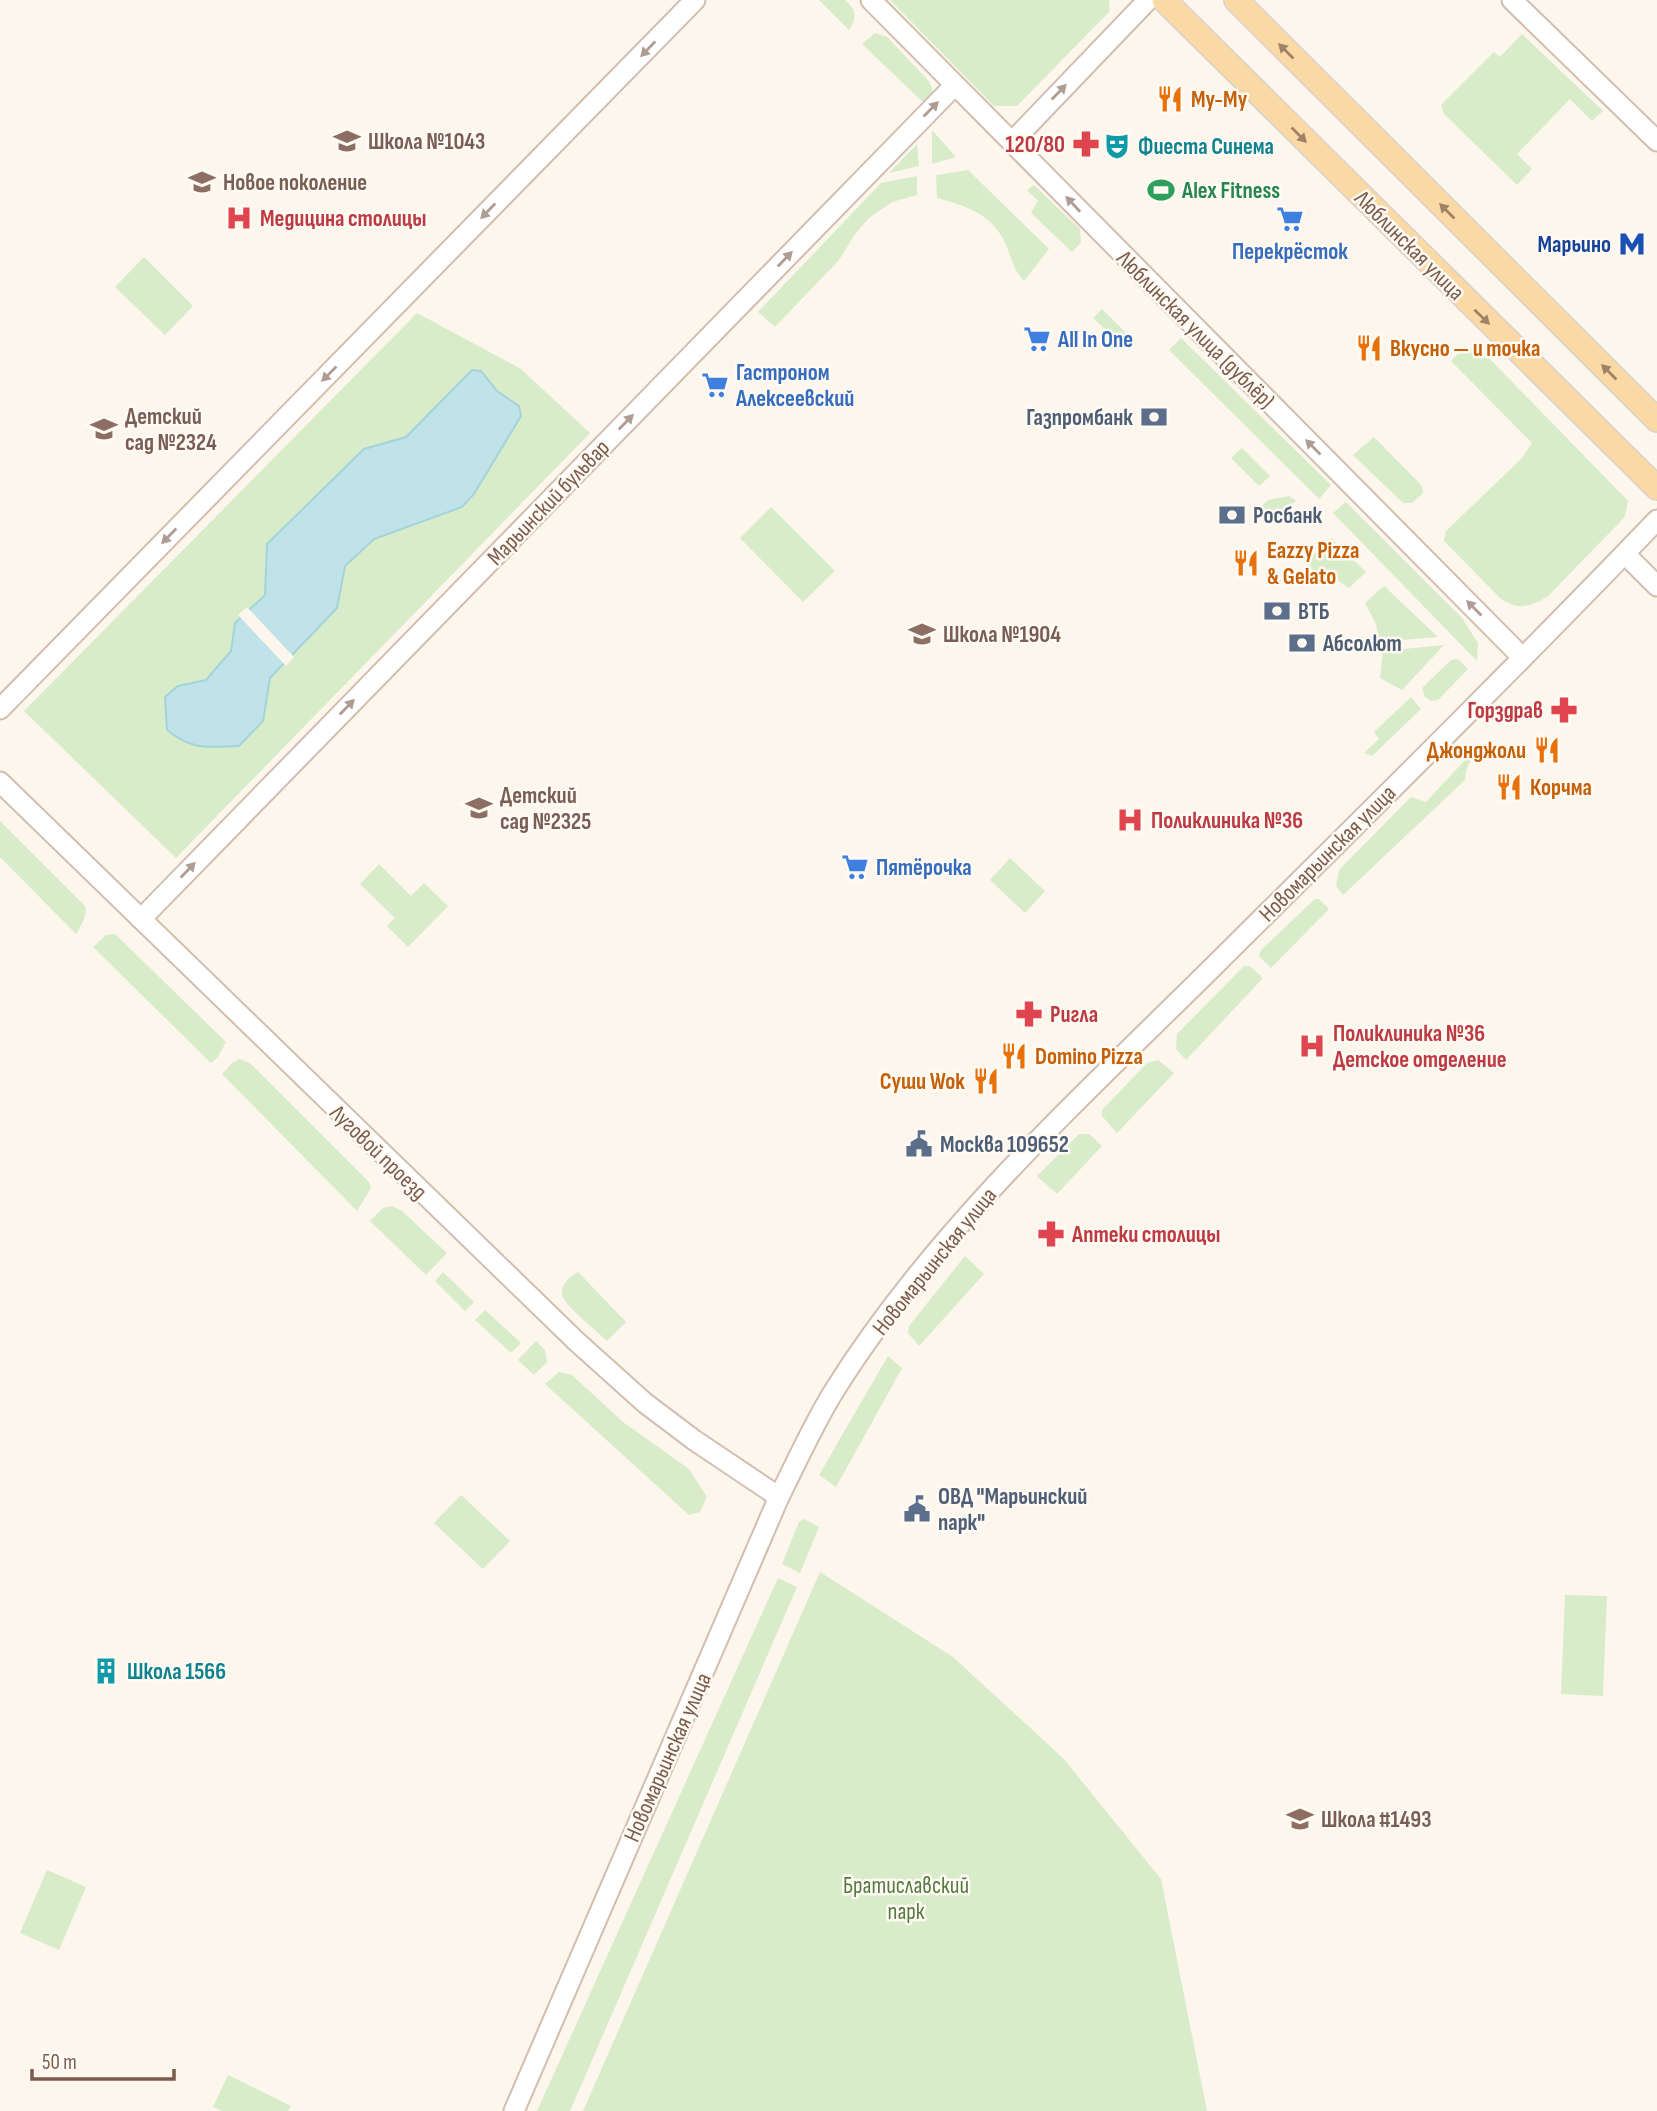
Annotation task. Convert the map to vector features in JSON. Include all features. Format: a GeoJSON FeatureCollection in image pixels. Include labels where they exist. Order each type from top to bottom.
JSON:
{"type":"FeatureCollection","features":[{"type":"Feature","properties":{"kind":"main road","name":"Люблинская улица"},"geometry":{"type":"LineString","coordinates":[[1164,0],[1657,488]]}},
{"type":"Feature","properties":{"kind":"main road"},"geometry":{"type":"LineString","coordinates":[[1236,0],[1657,420]]}},
{"type":"Feature","properties":{"kind":"street"},"geometry":{"type":"LineString","coordinates":[[0,709],[695,0]]}},
{"type":"Feature","properties":{"kind":"street","name":"Люблинская улица (дублёр)"},"geometry":{"type":"LineString","coordinates":[[871,0],[1522,657]]}},
{"type":"Feature","properties":{"kind":"street"},"geometry":{"type":"LineString","coordinates":[[1012,142],[1148,0]]}},
{"type":"Feature","properties":{"kind":"street"},"geometry":{"type":"LineString","coordinates":[[1512,0],[1657,141]]}},
{"type":"Feature","properties":{"kind":"street","name":"Марьинский бульвар"},"geometry":{"type":"LineString","coordinates":[[141,919],[955,85]]}},
{"type":"Feature","properties":{"kind":"street","name":"Новомарьинская улица"},"geometry":{"type":"LineString","coordinates":[[514,2111],[779,1497],[813,1427],[881,1322],[908,1286],[1014,1165],[1657,520]]}},
{"type":"Feature","properties":{"kind":"street"},"geometry":{"type":"LineString","coordinates":[[1625,554],[1657,586]]}},
{"type":"Feature","properties":{"kind":"street","name":"Луговой проезд"},"geometry":{"type":"LineString","coordinates":[[0,782],[576,1341],[645,1403],[703,1447],[779,1497]]}},
{"type":"Feature","properties":{"kind":"green space"},"geometry":{"type":"Polygon","coordinates":[[[819,0],[845,0],[849,4],[854,14],[849,30],[819,0]]]}},
{"type":"Feature","properties":{"kind":"green space"},"geometry":{"type":"Polygon","coordinates":[[[890,0],[1109,0],[1110,11],[1017,106],[994,106],[890,0]]]}},
{"type":"Feature","properties":{"kind":"green space"},"geometry":{"type":"Polygon","coordinates":[[[875,33],[887,37],[928,80],[932,93],[927,106],[862,44],[875,33]]]}},
{"type":"Feature","properties":{"kind":"green space"},"geometry":{"type":"Polygon","coordinates":[[[1522,34],[1603,111],[1592,121],[1570,99],[1517,154],[1532,169],[1517,185],[1444,114],[1441,105],[1494,52],[1500,57],[1522,34]]]}},
{"type":"Feature","properties":{"kind":"green space"},"geometry":{"type":"Polygon","coordinates":[[[932,130],[956,157],[932,164],[932,130]]]}},
{"type":"Feature","properties":{"kind":"green space"},"geometry":{"type":"Polygon","coordinates":[[[917,144],[919,166],[889,173],[917,144]]]}},
{"type":"Feature","properties":{"kind":"green space"},"geometry":{"type":"Polygon","coordinates":[[[968,170],[1049,249],[1024,281],[1016,271],[1002,237],[989,221],[965,207],[937,198],[936,175],[968,170]]]}},
{"type":"Feature","properties":{"kind":"green space"},"geometry":{"type":"Polygon","coordinates":[[[917,176],[917,195],[892,202],[869,218],[839,260],[775,327],[758,312],[881,183],[917,176]]]}},
{"type":"Feature","properties":{"kind":"green space"},"geometry":{"type":"Polygon","coordinates":[[[1034,185],[1080,229],[1081,242],[1072,252],[1031,213],[1038,201],[1027,190],[1034,185]]]}},
{"type":"Feature","properties":{"kind":"green space"},"geometry":{"type":"Polygon","coordinates":[[[144,257],[193,306],[165,335],[115,287],[144,257]]]}},
{"type":"Feature","properties":{"kind":"green space"},"geometry":{"type":"Polygon","coordinates":[[[1102,309],[1126,333],[1118,341],[1093,318],[1102,309]]]}},
{"type":"Feature","properties":{"kind":"green space"},"geometry":{"type":"Polygon","coordinates":[[[417,313],[521,369],[590,433],[176,858],[24,711],[417,313]]]}},
{"type":"Feature","properties":{"kind":"green space"},"geometry":{"type":"Polygon","coordinates":[[[1181,338],[1331,485],[1319,499],[1169,350],[1181,338]]]}},
{"type":"Feature","properties":{"kind":"green space"},"geometry":{"type":"Polygon","coordinates":[[[1467,348],[1484,353],[1628,501],[1625,516],[1619,523],[1548,596],[1530,605],[1512,605],[1500,598],[1444,541],[1446,531],[1521,459],[1532,443],[1451,361],[1467,348]]]}},
{"type":"Feature","properties":{"kind":"green space"},"geometry":{"type":"Polygon","coordinates":[[[1374,437],[1422,486],[1423,493],[1412,503],[1403,503],[1353,455],[1374,437]]]}},
{"type":"Feature","properties":{"kind":"green space"},"geometry":{"type":"Polygon","coordinates":[[[1242,448],[1270,476],[1259,486],[1231,458],[1242,448]]]}},
{"type":"Feature","properties":{"kind":"green space"},"geometry":{"type":"Polygon","coordinates":[[[1289,496],[1296,501],[1278,514],[1266,518],[1262,506],[1268,500],[1289,496]]]}},
{"type":"Feature","properties":{"kind":"green space"},"geometry":{"type":"Polygon","coordinates":[[[1346,502],[1462,618],[1478,643],[1477,661],[1333,513],[1346,502]]]}},
{"type":"Feature","properties":{"kind":"green space"},"geometry":{"type":"Polygon","coordinates":[[[771,507],[835,571],[803,602],[740,538],[771,507]]]}},
{"type":"Feature","properties":{"kind":"green space"},"geometry":{"type":"Polygon","coordinates":[[[1331,538],[1366,572],[1349,588],[1331,576],[1312,571],[1309,559],[1331,538]]]}},
{"type":"Feature","properties":{"kind":"green space"},"geometry":{"type":"Polygon","coordinates":[[[1384,586],[1438,637],[1379,642],[1376,624],[1365,603],[1384,586]]]}},
{"type":"Feature","properties":{"kind":"green space"},"geometry":{"type":"Polygon","coordinates":[[[1444,645],[1402,690],[1380,678],[1383,651],[1444,645]]]}},
{"type":"Feature","properties":{"kind":"green space"},"geometry":{"type":"Polygon","coordinates":[[[1458,659],[1468,669],[1438,700],[1431,701],[1425,697],[1422,688],[1451,660],[1458,659]]]}},
{"type":"Feature","properties":{"kind":"green space"},"geometry":{"type":"Polygon","coordinates":[[[1411,697],[1421,709],[1372,756],[1364,753],[1379,739],[1374,732],[1411,697]]]}},
{"type":"Feature","properties":{"kind":"green space"},"geometry":{"type":"Polygon","coordinates":[[[1480,744],[1467,767],[1465,780],[1343,895],[1336,886],[1339,870],[1411,797],[1426,802],[1480,744]]]}},
{"type":"Feature","properties":{"kind":"green space"},"geometry":{"type":"Polygon","coordinates":[[[0,821],[86,907],[82,924],[76,934],[0,857],[0,821]]]}},
{"type":"Feature","properties":{"kind":"green space"},"geometry":{"type":"Polygon","coordinates":[[[1010,858],[1045,891],[1025,913],[990,880],[1010,858]]]}},
{"type":"Feature","properties":{"kind":"green space"},"geometry":{"type":"Polygon","coordinates":[[[379,864],[411,896],[424,883],[448,906],[408,947],[387,926],[395,918],[360,884],[379,864]]]}},
{"type":"Feature","properties":{"kind":"green space"},"geometry":{"type":"Polygon","coordinates":[[[1315,899],[1319,899],[1329,909],[1271,968],[1259,956],[1261,950],[1315,899]]]}},
{"type":"Feature","properties":{"kind":"green space"},"geometry":{"type":"Polygon","coordinates":[[[115,934],[226,1042],[218,1057],[211,1063],[93,947],[106,935],[115,934]]]}},
{"type":"Feature","properties":{"kind":"green space"},"geometry":{"type":"Polygon","coordinates":[[[1244,966],[1250,966],[1263,978],[1186,1060],[1176,1049],[1177,1034],[1244,966]]]}},
{"type":"Feature","properties":{"kind":"green space"},"geometry":{"type":"Polygon","coordinates":[[[240,1059],[251,1064],[369,1182],[371,1188],[357,1211],[222,1074],[240,1059]]]}},
{"type":"Feature","properties":{"kind":"green space"},"geometry":{"type":"Polygon","coordinates":[[[1158,1060],[1174,1073],[1117,1133],[1102,1116],[1102,1110],[1147,1063],[1158,1060]]]}},
{"type":"Feature","properties":{"kind":"green space"},"geometry":{"type":"Polygon","coordinates":[[[1079,1134],[1089,1134],[1102,1146],[1057,1194],[1037,1176],[1079,1134]]]}},
{"type":"Feature","properties":{"kind":"green space"},"geometry":{"type":"Polygon","coordinates":[[[392,1206],[402,1211],[447,1253],[426,1275],[370,1221],[383,1208],[392,1206]]]}},
{"type":"Feature","properties":{"kind":"green space"},"geometry":{"type":"Polygon","coordinates":[[[965,1256],[984,1274],[919,1346],[908,1333],[909,1326],[965,1256]]]}},
{"type":"Feature","properties":{"kind":"green space"},"geometry":{"type":"Polygon","coordinates":[[[443,1272],[474,1302],[465,1311],[435,1281],[443,1272]]]}},
{"type":"Feature","properties":{"kind":"green space"},"geometry":{"type":"Polygon","coordinates":[[[578,1272],[626,1322],[607,1341],[572,1309],[562,1295],[565,1283],[578,1272]]]}},
{"type":"Feature","properties":{"kind":"green space"},"geometry":{"type":"Polygon","coordinates":[[[485,1310],[521,1343],[511,1353],[475,1320],[485,1310]]]}},
{"type":"Feature","properties":{"kind":"green space"},"geometry":{"type":"Polygon","coordinates":[[[536,1341],[545,1350],[547,1362],[534,1375],[518,1360],[536,1341]]]}},
{"type":"Feature","properties":{"kind":"green space"},"geometry":{"type":"Polygon","coordinates":[[[888,1356],[902,1368],[836,1487],[819,1475],[888,1356]]]}},
{"type":"Feature","properties":{"kind":"green space"},"geometry":{"type":"Polygon","coordinates":[[[559,1372],[572,1375],[623,1422],[689,1469],[707,1497],[700,1512],[689,1515],[545,1384],[559,1372]]]}},
{"type":"Feature","properties":{"kind":"green space"},"geometry":{"type":"Polygon","coordinates":[[[461,1495],[510,1541],[483,1569],[434,1523],[461,1495]]]}},
{"type":"Feature","properties":{"kind":"green space"},"geometry":{"type":"Polygon","coordinates":[[[804,1519],[819,1527],[800,1573],[782,1564],[799,1522],[804,1519]]]}},
{"type":"Feature","properties":{"kind":"green space","name":"Братиславский парк"},"geometry":{"type":"Polygon","coordinates":[[[820,1572],[953,1657],[1063,1758],[1161,1879],[1207,2111],[583,2111],[820,1572]]]}},
{"type":"Feature","properties":{"kind":"green space"},"geometry":{"type":"Polygon","coordinates":[[[778,1578],[797,1587],[570,2111],[537,2111],[778,1578]]]}},
{"type":"Feature","properties":{"kind":"green space"},"geometry":{"type":"Polygon","coordinates":[[[1565,1595],[1607,1596],[1603,1696],[1561,1694],[1565,1595]]]}},
{"type":"Feature","properties":{"kind":"green space"},"geometry":{"type":"Polygon","coordinates":[[[47,1870],[86,1887],[59,1950],[20,1933],[47,1870]]]}},
{"type":"Feature","properties":{"kind":"green space"},"geometry":{"type":"Polygon","coordinates":[[[228,2075],[291,2106],[288,2111],[222,2111],[213,2107],[228,2075]]]}},
{"type":"Feature","properties":{"kind":"water"},"geometry":{"type":"Polygon","coordinates":[[[472,370],[481,371],[497,391],[519,406],[521,416],[474,494],[462,507],[374,539],[345,566],[337,608],[270,678],[263,721],[239,746],[193,745],[167,730],[165,697],[178,686],[206,680],[231,651],[235,623],[265,595],[267,544],[364,449],[406,437],[472,370]]]}},
{"type":"Feature","properties":{"kind":"pier"},"geometry":{"type":"Polygon","coordinates":[[[247,607],[294,657],[286,666],[238,615],[247,607]]]}},
{"type":"Feature","properties":{"kind":"place","name":"Му-Му"},"geometry":{"type":"Point","coordinates":[1170,99]}},
{"type":"Feature","properties":{"kind":"place","name":"Школа №1043"},"geometry":{"type":"Point","coordinates":[347,141]}},
{"type":"Feature","properties":{"kind":"place","name":"120/80"},"geometry":{"type":"Point","coordinates":[1086,144]}},
{"type":"Feature","properties":{"kind":"place","name":"Фиеста Синема"},"geometry":{"type":"Point","coordinates":[1117,146]}},
{"type":"Feature","properties":{"kind":"place","name":"Новое поколение"},"geometry":{"type":"Point","coordinates":[202,182]}},
{"type":"Feature","properties":{"kind":"place","name":"Alex Fitness"},"geometry":{"type":"Point","coordinates":[1161,190]}},
{"type":"Feature","properties":{"kind":"place","name":"Медицина столицы"},"geometry":{"type":"Point","coordinates":[239,218]}},
{"type":"Feature","properties":{"kind":"place","name":"Перекрёсток"},"geometry":{"type":"Point","coordinates":[1290,219]}},
{"type":"Feature","properties":{"kind":"place","name":"Марьино"},"geometry":{"type":"Point","coordinates":[1632,244]}},
{"type":"Feature","properties":{"kind":"place","name":"All In One"},"geometry":{"type":"Point","coordinates":[1037,339]}},
{"type":"Feature","properties":{"kind":"place","name":"Вкусно — и точка"},"geometry":{"type":"Point","coordinates":[1369,348]}},
{"type":"Feature","properties":{"kind":"place","name":"Гастроном Алексеевский"},"geometry":{"type":"Point","coordinates":[715,385]}},
{"type":"Feature","properties":{"kind":"place","name":"Газпромбанк"},"geometry":{"type":"Point","coordinates":[1154,417]}},
{"type":"Feature","properties":{"kind":"place","name":"Детский сад №2324"},"geometry":{"type":"Point","coordinates":[104,429]}},
{"type":"Feature","properties":{"kind":"place","name":"Росбанк"},"geometry":{"type":"Point","coordinates":[1232,515]}},
{"type":"Feature","properties":{"kind":"place","name":"Eazzy Pizza & Gelato"},"geometry":{"type":"Point","coordinates":[1246,563]}},
{"type":"Feature","properties":{"kind":"place","name":"ВТБ"},"geometry":{"type":"Point","coordinates":[1277,611]}},
{"type":"Feature","properties":{"kind":"place","name":"Школа №1904"},"geometry":{"type":"Point","coordinates":[922,634]}},
{"type":"Feature","properties":{"kind":"place","name":"Абсолют"},"geometry":{"type":"Point","coordinates":[1302,643]}},
{"type":"Feature","properties":{"kind":"place","name":"Горздрав"},"geometry":{"type":"Point","coordinates":[1564,710]}},
{"type":"Feature","properties":{"kind":"place","name":"Джонджоли"},"geometry":{"type":"Point","coordinates":[1547,750]}},
{"type":"Feature","properties":{"kind":"place","name":"Корчма"},"geometry":{"type":"Point","coordinates":[1509,787]}},
{"type":"Feature","properties":{"kind":"place","name":"Детский сад №2325"},"geometry":{"type":"Point","coordinates":[479,808]}},
{"type":"Feature","properties":{"kind":"place","name":"Поликлиника №36"},"geometry":{"type":"Point","coordinates":[1130,820]}},
{"type":"Feature","properties":{"kind":"place","name":"Пятёрочка"},"geometry":{"type":"Point","coordinates":[855,867]}},
{"type":"Feature","properties":{"kind":"place","name":"Ригла"},"geometry":{"type":"Point","coordinates":[1029,1014]}},
{"type":"Feature","properties":{"kind":"place","name":"Поликлиника №36 Детское отделение"},"geometry":{"type":"Point","coordinates":[1312,1046]}},
{"type":"Feature","properties":{"kind":"place","name":"Domino Pizza"},"geometry":{"type":"Point","coordinates":[1014,1056]}},
{"type":"Feature","properties":{"kind":"place","name":"Суши Wok"},"geometry":{"type":"Point","coordinates":[986,1081]}},
{"type":"Feature","properties":{"kind":"place","name":"Москва 109652"},"geometry":{"type":"Point","coordinates":[919,1144]}},
{"type":"Feature","properties":{"kind":"place","name":"Аптеки столицы"},"geometry":{"type":"Point","coordinates":[1051,1234]}},
{"type":"Feature","properties":{"kind":"place","name":"ОВД \"Марьинский парк\""},"geometry":{"type":"Point","coordinates":[917,1509]}},
{"type":"Feature","properties":{"kind":"place","name":"Школа 1566"},"geometry":{"type":"Point","coordinates":[106,1671]}},
{"type":"Feature","properties":{"kind":"place","name":"Школа #1493"},"geometry":{"type":"Point","coordinates":[1300,1819]}}]}
